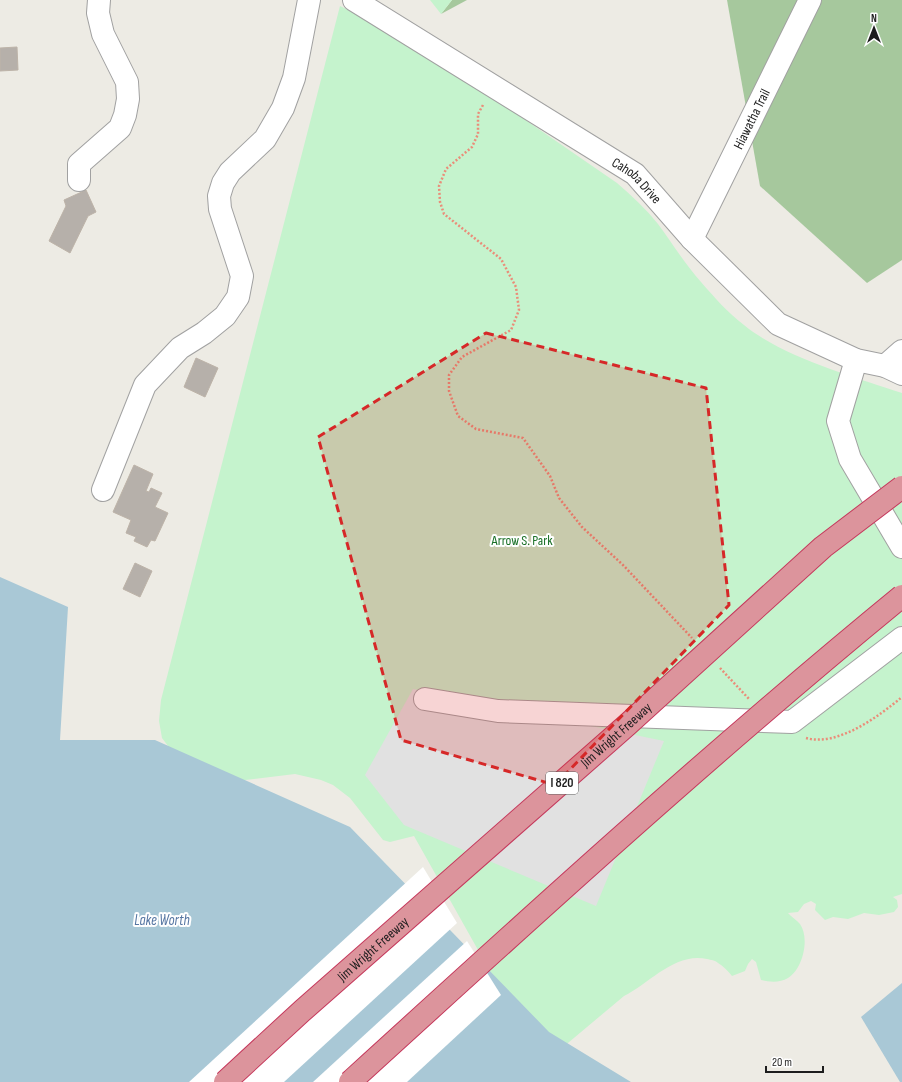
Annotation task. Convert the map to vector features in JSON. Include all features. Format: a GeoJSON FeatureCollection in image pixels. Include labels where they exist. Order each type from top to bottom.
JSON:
{"type":"FeatureCollection","features":[{"type":"Feature","properties":{"kind":"highway","name":"Jim Wright Freeway"},"geometry":{"type":"LineString","coordinates":[[225,1082],[302,1011],[621,731],[823,547],[902,487]]}},
{"type":"Feature","properties":{"kind":"highway"},"geometry":{"type":"LineString","coordinates":[[350,1082],[494,951],[803,677],[902,596]]}},
{"type":"Feature","properties":{"kind":"street"},"geometry":{"type":"LineString","coordinates":[[79,180],[79,164],[120,128],[125,115],[128,98],[126,82],[103,34],[98,13],[99,0]]}},
{"type":"Feature","properties":{"kind":"street"},"geometry":{"type":"LineString","coordinates":[[103,490],[145,386],[180,348],[204,333],[225,316],[238,297],[242,276],[222,215],[219,196],[223,183],[230,172],[265,139],[283,108],[294,78],[309,0]]}},
{"type":"Feature","properties":{"kind":"street","name":"Cahoba Drive"},"geometry":{"type":"LineString","coordinates":[[354,0],[635,174],[692,238],[778,324],[856,360],[893,370]]}},
{"type":"Feature","properties":{"kind":"street","name":"Hiawatha Trail"},"geometry":{"type":"LineString","coordinates":[[692,238],[810,0]]}},
{"type":"Feature","properties":{"kind":"street"},"geometry":{"type":"LineString","coordinates":[[893,370],[902,351]]}},
{"type":"Feature","properties":{"kind":"street"},"geometry":{"type":"LineString","coordinates":[[856,360],[838,421],[850,460],[902,547]]}},
{"type":"Feature","properties":{"kind":"street"},"geometry":{"type":"LineString","coordinates":[[425,699],[498,711],[792,722],[902,638]]}},
{"type":"Feature","properties":{"kind":"path"},"geometry":{"type":"LineString","coordinates":[[494,87],[478,114],[478,134],[472,147],[446,169],[439,186],[440,202],[444,214],[501,259],[516,287],[519,310],[510,330],[462,357],[449,375],[449,391],[458,416],[476,430],[523,438],[550,476],[559,498],[582,527],[623,565],[697,643]]}},
{"type":"Feature","properties":{"kind":"path"},"geometry":{"type":"LineString","coordinates":[[718,665],[770,721]]}},
{"type":"Feature","properties":{"kind":"path"},"geometry":{"type":"LineString","coordinates":[[800,736],[814,740],[850,733],[884,712],[902,697]]}},
{"type":"Feature","properties":{"kind":"highlighted area"},"geometry":{"type":"Polygon","coordinates":[[[486,333],[706,388],[729,605],[555,785],[401,740],[318,437],[486,333]]]}},
{"type":"Feature","properties":{"kind":"green space"},"geometry":{"type":"Polygon","coordinates":[[[430,0],[452,0],[441,14],[430,0]]]}},
{"type":"Feature","properties":{"kind":"green space"},"geometry":{"type":"Polygon","coordinates":[[[452,0],[467,0],[441,14],[452,0]]]}},
{"type":"Feature","properties":{"kind":"green space"},"geometry":{"type":"Polygon","coordinates":[[[727,0],[902,0],[902,260],[867,283],[760,186],[727,0]]]}},
{"type":"Feature","properties":{"kind":"green space","name":"Arrow S. Park"},"geometry":{"type":"Polygon","coordinates":[[[340,6],[375,23],[438,60],[617,183],[653,218],[690,268],[716,299],[738,320],[760,336],[778,347],[820,365],[902,393],[902,894],[893,897],[897,900],[898,907],[894,912],[879,915],[864,913],[848,919],[833,917],[825,920],[815,910],[816,904],[811,901],[804,904],[798,912],[788,913],[800,924],[803,930],[805,945],[798,968],[785,980],[774,982],[761,980],[756,962],[752,959],[745,971],[732,976],[724,967],[714,961],[695,958],[684,960],[663,970],[624,996],[556,1053],[505,998],[414,836],[390,842],[383,840],[350,798],[333,785],[321,780],[295,774],[237,781],[177,758],[162,738],[159,721],[161,700],[340,6]]]}},
{"type":"Feature","properties":{"kind":"shaded area"},"geometry":{"type":"Polygon","coordinates":[[[413,689],[664,741],[596,906],[404,825],[365,775],[413,689]]]}},
{"type":"Feature","properties":{"kind":"water","name":"Lake Worth"},"geometry":{"type":"Polygon","coordinates":[[[0,577],[68,607],[60,740],[155,740],[350,827],[549,1032],[631,1082],[0,1082],[0,577]]]}},
{"type":"Feature","properties":{"kind":"water"},"geometry":{"type":"Polygon","coordinates":[[[902,983],[902,1082],[900,1082],[861,1017],[902,983]]]}},
{"type":"Feature","properties":{"kind":"pier"},"geometry":{"type":"Polygon","coordinates":[[[423,867],[457,923],[284,1082],[189,1082],[423,867]]]}},
{"type":"Feature","properties":{"kind":"pier"},"geometry":{"type":"Polygon","coordinates":[[[467,941],[501,995],[407,1082],[313,1082],[467,941]]]}},
{"type":"Feature","properties":{"kind":"building"},"geometry":{"type":"Polygon","coordinates":[[[17,47],[18,70],[0,71],[0,48],[17,47]]]}},
{"type":"Feature","properties":{"kind":"building"},"geometry":{"type":"Polygon","coordinates":[[[86,190],[96,212],[88,216],[70,253],[49,241],[66,206],[64,200],[86,190]]]}},
{"type":"Feature","properties":{"kind":"building"},"geometry":{"type":"Polygon","coordinates":[[[196,358],[218,368],[205,397],[184,387],[196,358]]]}},
{"type":"Feature","properties":{"kind":"building"},"geometry":{"type":"Polygon","coordinates":[[[134,465],[153,474],[146,491],[149,492],[151,488],[162,493],[155,507],[168,513],[155,541],[151,540],[147,547],[134,541],[136,537],[126,533],[131,520],[113,512],[134,465]]]}},
{"type":"Feature","properties":{"kind":"building"},"geometry":{"type":"Polygon","coordinates":[[[135,563],[152,571],[140,597],[123,589],[135,563]]]}}]}
